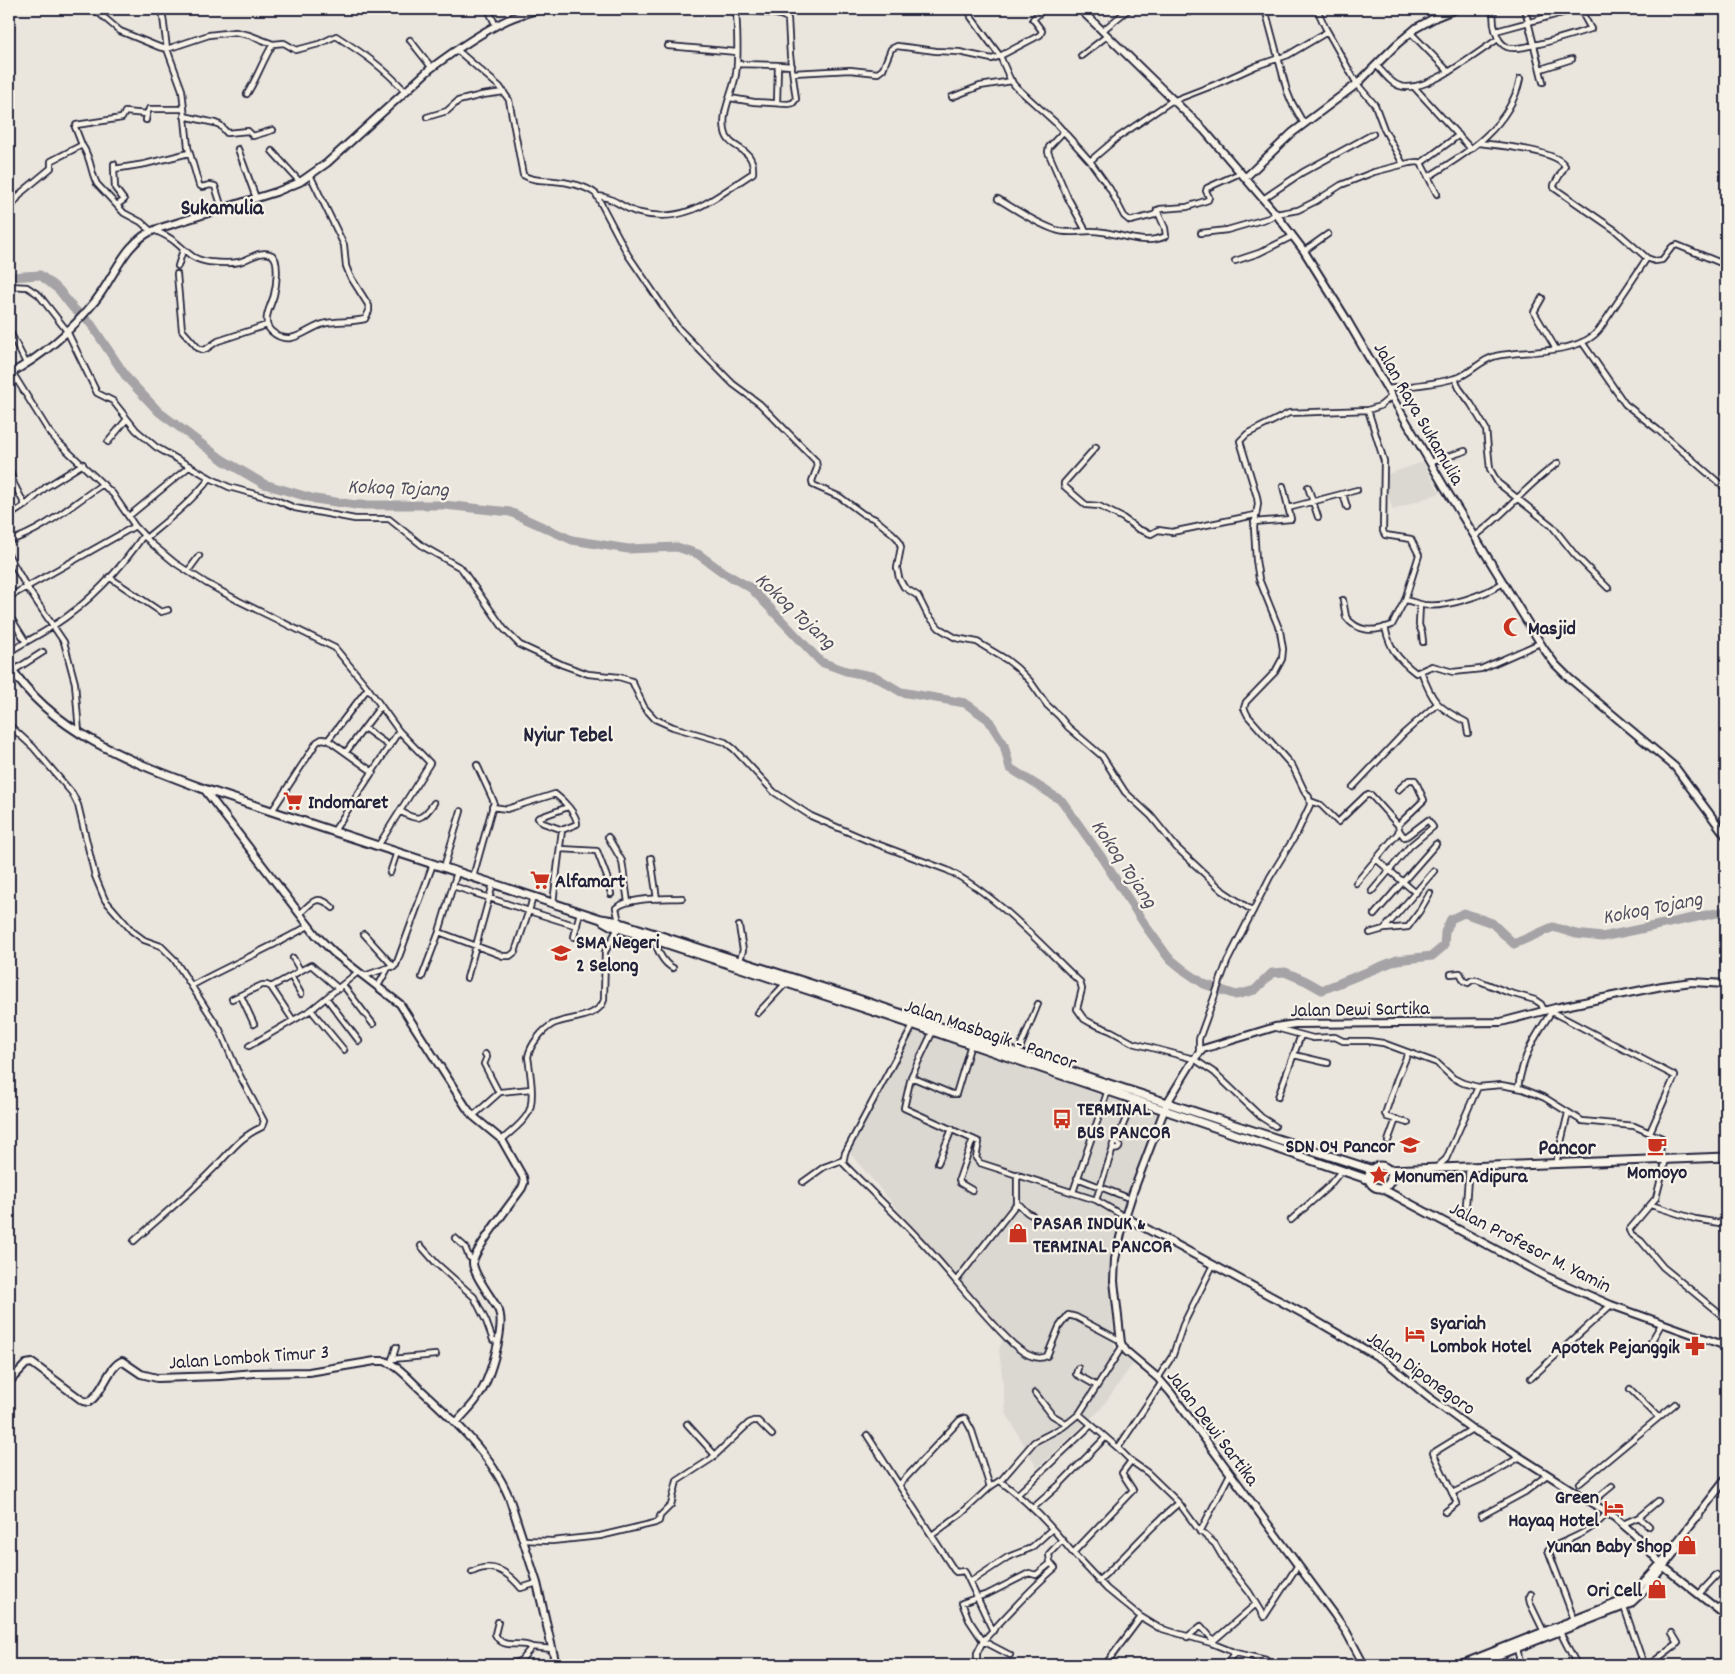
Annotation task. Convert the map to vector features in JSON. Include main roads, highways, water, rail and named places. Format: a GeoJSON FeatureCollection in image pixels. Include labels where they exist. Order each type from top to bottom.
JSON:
{"type":"FeatureCollection","features":[{"type":"Feature","properties":{"kind":"main road","name":"Jalan Masbagik - Pancor"},"geometry":{"type":"LineString","coordinates":[[13,671],[50,713],[79,732],[147,767],[204,789],[915,1022],[1018,1053],[1370,1180]]}},
{"type":"Feature","properties":{"kind":"main road","name":"Jalan Masbagik - Pancor"},"geometry":{"type":"LineString","coordinates":[[618,925],[654,940],[738,964],[786,983],[817,990]]}},
{"type":"Feature","properties":{"kind":"main road","name":"Jalan Masbagik - Pancor"},"geometry":{"type":"LineString","coordinates":[[915,1022],[933,1031],[1134,1099],[1166,1106],[1373,1170]]}},
{"type":"Feature","properties":{"kind":"main road"},"geometry":{"type":"LineString","coordinates":[[1388,1170],[1391,1175],[1387,1186],[1381,1188],[1375,1186],[1370,1180],[1370,1173],[1380,1166],[1388,1170],[1726,1157]]}},
{"type":"Feature","properties":{"kind":"waterway","name":"Kokoq Tojang"},"geometry":{"type":"LineString","coordinates":[[9,277],[40,275],[59,290],[73,308],[91,324],[127,378],[159,412],[223,460],[264,484],[315,499],[356,505],[444,505],[510,512],[572,540],[628,549],[677,547],[698,554],[724,573],[751,588],[821,662],[846,671],[876,677],[901,692],[965,703],[988,719],[1004,745],[1010,768],[1062,801],[1168,957],[1204,984],[1236,995],[1255,990],[1272,973],[1285,972],[1322,990],[1397,960],[1432,956],[1444,946],[1445,932],[1451,919],[1464,913],[1492,923],[1514,944],[1553,927],[1576,934],[1602,937],[1726,911]]}},
{"type":"Feature","properties":{"kind":"place","name":"Masjid"},"geometry":{"type":"Point","coordinates":[1513,627]}},
{"type":"Feature","properties":{"kind":"place","name":"Indomaret"},"geometry":{"type":"Point","coordinates":[293,801]}},
{"type":"Feature","properties":{"kind":"place","name":"Alfamart"},"geometry":{"type":"Point","coordinates":[540,880]}},
{"type":"Feature","properties":{"kind":"place","name":"SMA Negeri 2 Selong"},"geometry":{"type":"Point","coordinates":[561,953]}},
{"type":"Feature","properties":{"kind":"place","name":"TERMINAL BUS PANCOR"},"geometry":{"type":"Point","coordinates":[1062,1119]}},
{"type":"Feature","properties":{"kind":"place","name":"SDN 04 Pancor"},"geometry":{"type":"Point","coordinates":[1410,1145]}},
{"type":"Feature","properties":{"kind":"place","name":"Momoyo"},"geometry":{"type":"Point","coordinates":[1657,1146]}},
{"type":"Feature","properties":{"kind":"place","name":"Monumen Adipura"},"geometry":{"type":"Point","coordinates":[1379,1175]}},
{"type":"Feature","properties":{"kind":"place","name":"PASAR INDUK & TERMINAL PANCOR"},"geometry":{"type":"Point","coordinates":[1018,1233]}},
{"type":"Feature","properties":{"kind":"place","name":"Syariah Lombok Hotel"},"geometry":{"type":"Point","coordinates":[1415,1334]}},
{"type":"Feature","properties":{"kind":"place","name":"Apotek Pejanggik"},"geometry":{"type":"Point","coordinates":[1695,1346]}},
{"type":"Feature","properties":{"kind":"place","name":"Green Hayaq Hotel"},"geometry":{"type":"Point","coordinates":[1614,1508]}},
{"type":"Feature","properties":{"kind":"place","name":"Yunan Baby Shop"},"geometry":{"type":"Point","coordinates":[1687,1545]}},
{"type":"Feature","properties":{"kind":"place","name":"Ori Cell"},"geometry":{"type":"Point","coordinates":[1657,1589]}},
{"type":"Feature","properties":{"kind":"district","name":"Sukamulia"},"geometry":{"type":"Point","coordinates":[222,206]}},
{"type":"Feature","properties":{"kind":"district","name":"Nyiur Tebel"},"geometry":{"type":"Point","coordinates":[568,733]}},
{"type":"Feature","properties":{"kind":"district","name":"Pancor"},"geometry":{"type":"Point","coordinates":[1567,1146]}}]}
